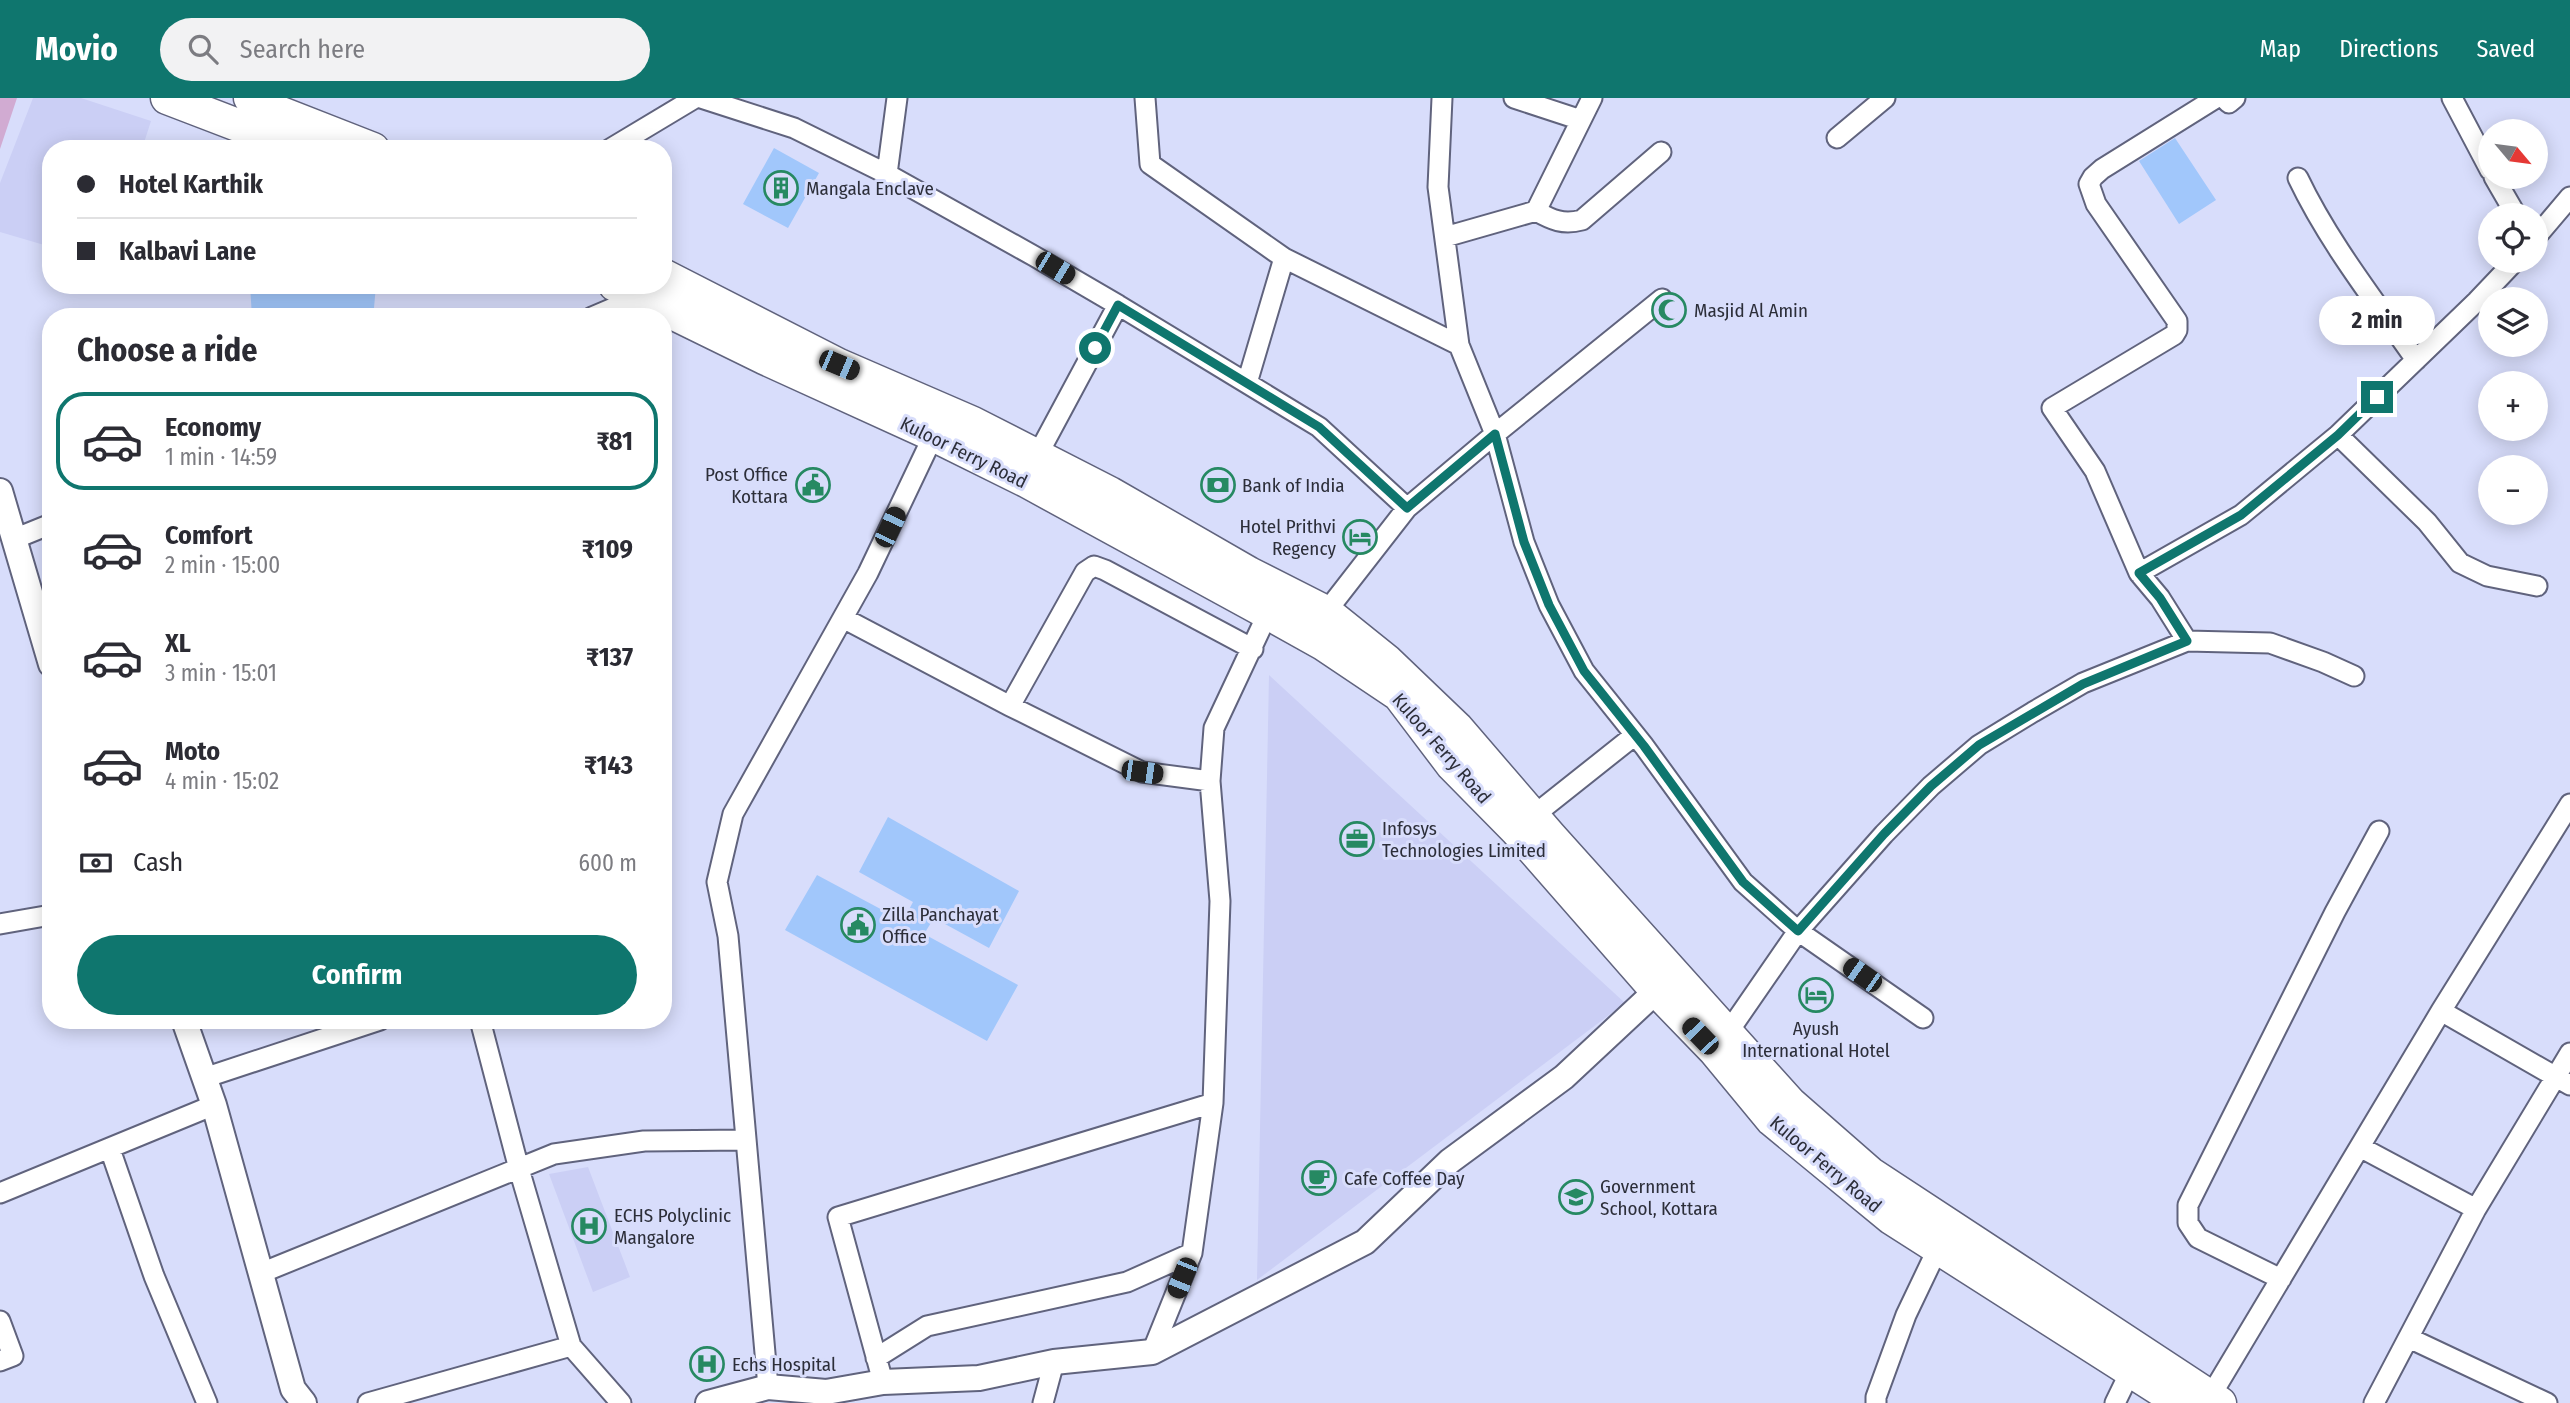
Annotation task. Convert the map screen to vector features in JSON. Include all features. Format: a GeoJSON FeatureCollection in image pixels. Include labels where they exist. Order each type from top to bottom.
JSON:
{"type":"FeatureCollection","features":[{"type":"Feature","properties":{"kind":"main road"},"geometry":{"type":"LineString","coordinates":[[176,100],[277,140]]}},
{"type":"Feature","properties":{"kind":"main road"},"geometry":{"type":"LineString","coordinates":[[272,102],[354,140]]}},
{"type":"Feature","properties":{"kind":"main road","name":"Kuloor Ferry Road"},"geometry":{"type":"LineString","coordinates":[[672,280],[839,365],[939,423],[1026,481],[1268,613],[1322,644],[1399,695],[1452,765],[1721,1043],[1870,1172],[2204,1401]]}},
{"type":"Feature","properties":{"kind":"main road","name":"Kuloor Ferry Road"},"geometry":{"type":"LineString","coordinates":[[628,300],[647,308]]}},
{"type":"Feature","properties":{"kind":"main road","name":"Kuloor Ferry Road"},"geometry":{"type":"LineString","coordinates":[[672,319],[764,358],[1037,456],[1110,493],[1249,573],[1326,612],[1387,661],[1457,728],[1533,816],[1665,983]]}},
{"type":"Feature","properties":{"kind":"main road","name":"Kuloor Ferry Road"},"geometry":{"type":"LineString","coordinates":[[1721,1043],[1772,1120],[1891,1218],[2131,1370],[2204,1401]]}},
{"type":"Feature","properties":{"kind":"street"},"geometry":{"type":"LineString","coordinates":[[625,140],[695,98]]}},
{"type":"Feature","properties":{"kind":"street"},"geometry":{"type":"LineString","coordinates":[[701,98],[794,128],[887,174],[1034,256],[1319,427],[1407,508]]}},
{"type":"Feature","properties":{"kind":"street"},"geometry":{"type":"LineString","coordinates":[[887,174],[897,98]]}},
{"type":"Feature","properties":{"kind":"street"},"geometry":{"type":"LineString","coordinates":[[1144,98],[1150,164],[1284,258],[1459,345]]}},
{"type":"Feature","properties":{"kind":"street"},"geometry":{"type":"LineString","coordinates":[[1442,98],[1438,187],[1459,345],[1495,434],[1524,542],[1549,605],[1584,671],[1635,735],[1743,882],[1798,931],[1923,1018]]}},
{"type":"Feature","properties":{"kind":"street"},"geometry":{"type":"LineString","coordinates":[[1514,98],[1581,120]]}},
{"type":"Feature","properties":{"kind":"street"},"geometry":{"type":"LineString","coordinates":[[1536,211],[1592,98]]}},
{"type":"Feature","properties":{"kind":"street"},"geometry":{"type":"LineString","coordinates":[[1837,138],[1885,98]]}},
{"type":"Feature","properties":{"kind":"street"},"geometry":{"type":"LineString","coordinates":[[2187,641],[2160,598],[2139,573],[2095,471],[2052,408],[2174,335],[2177,330],[2177,321],[2096,204],[2089,184],[2092,177],[2102,169],[2216,98]]}},
{"type":"Feature","properties":{"kind":"street"},"geometry":{"type":"LineString","coordinates":[[2224,98],[2229,103],[2235,98]]}},
{"type":"Feature","properties":{"kind":"street"},"geometry":{"type":"LineString","coordinates":[[2452,98],[2478,147]]}},
{"type":"Feature","properties":{"kind":"street"},"geometry":{"type":"LineString","coordinates":[[1446,237],[1536,211],[1552,220],[1569,223],[1582,220],[1661,152]]}},
{"type":"Feature","properties":{"kind":"street"},"geometry":{"type":"LineString","coordinates":[[2298,178],[2347,262],[2416,360]]}},
{"type":"Feature","properties":{"kind":"street"},"geometry":{"type":"LineString","coordinates":[[2548,226],[2566,210]]}},
{"type":"Feature","properties":{"kind":"street"},"geometry":{"type":"LineString","coordinates":[[1247,383],[1284,258]]}},
{"type":"Feature","properties":{"kind":"street"},"geometry":{"type":"LineString","coordinates":[[2139,573],[2241,515],[2338,435],[2504,273]]}},
{"type":"Feature","properties":{"kind":"street"},"geometry":{"type":"LineString","coordinates":[[1326,612],[1407,508],[1662,299]]}},
{"type":"Feature","properties":{"kind":"street"},"geometry":{"type":"LineString","coordinates":[[611,308],[628,300]]}},
{"type":"Feature","properties":{"kind":"street"},"geometry":{"type":"LineString","coordinates":[[1037,456],[1118,305]]}},
{"type":"Feature","properties":{"kind":"street"},"geometry":{"type":"LineString","coordinates":[[768,1387],[728,936],[717,882],[733,814],[868,573],[939,423]]}},
{"type":"Feature","properties":{"kind":"street"},"geometry":{"type":"LineString","coordinates":[[2338,435],[2427,522],[2460,563],[2487,576],[2537,586]]}},
{"type":"Feature","properties":{"kind":"street"},"geometry":{"type":"LineString","coordinates":[[0,491],[7,523],[42,635]]}},
{"type":"Feature","properties":{"kind":"street"},"geometry":{"type":"LineString","coordinates":[[7,523],[42,524]]}},
{"type":"Feature","properties":{"kind":"street"},"geometry":{"type":"LineString","coordinates":[[1010,706],[1085,572],[1094,566],[1253,649]]}},
{"type":"Feature","properties":{"kind":"street"},"geometry":{"type":"LineString","coordinates":[[1152,1352],[1192,1253],[1213,1103],[1220,901],[1209,781],[1214,728],[1268,613]]}},
{"type":"Feature","properties":{"kind":"street"},"geometry":{"type":"LineString","coordinates":[[843,618],[1142,772],[1209,781]]}},
{"type":"Feature","properties":{"kind":"street"},"geometry":{"type":"LineString","coordinates":[[1721,1043],[1798,931],[1884,834],[1931,786],[1979,745],[2083,684],[2187,641],[2270,643],[2354,676]]}},
{"type":"Feature","properties":{"kind":"street"},"geometry":{"type":"LineString","coordinates":[[1533,816],[1635,735]]}},
{"type":"Feature","properties":{"kind":"street"},"geometry":{"type":"LineString","coordinates":[[2204,1401],[2570,804]]}},
{"type":"Feature","properties":{"kind":"street"},"geometry":{"type":"LineString","coordinates":[[2281,1279],[2198,1238],[2188,1223],[2188,1205],[2335,912],[2379,831]]}},
{"type":"Feature","properties":{"kind":"street"},"geometry":{"type":"LineString","coordinates":[[0,924],[42,917]]}},
{"type":"Feature","properties":{"kind":"street"},"geometry":{"type":"LineString","coordinates":[[708,1403],[768,1387],[826,1392],[883,1382],[979,1378],[1054,1362],[1152,1352],[1365,1242],[1450,1161],[1564,1077],[1665,983]]}},
{"type":"Feature","properties":{"kind":"street"},"geometry":{"type":"LineString","coordinates":[[2441,1011],[2563,1081]]}},
{"type":"Feature","properties":{"kind":"street"},"geometry":{"type":"LineString","coordinates":[[187,1029],[214,1105],[293,1389],[304,1403]]}},
{"type":"Feature","properties":{"kind":"street"},"geometry":{"type":"LineString","coordinates":[[204,1078],[353,1029]]}},
{"type":"Feature","properties":{"kind":"street"},"geometry":{"type":"LineString","coordinates":[[482,1029],[519,1168],[571,1346],[621,1403]]}},
{"type":"Feature","properties":{"kind":"street"},"geometry":{"type":"LineString","coordinates":[[2374,1403],[2476,1209],[2563,1081],[2570,1053]]}},
{"type":"Feature","properties":{"kind":"street"},"geometry":{"type":"LineString","coordinates":[[883,1382],[838,1217],[1213,1103]]}},
{"type":"Feature","properties":{"kind":"street"},"geometry":{"type":"LineString","coordinates":[[0,1193],[214,1105]]}},
{"type":"Feature","properties":{"kind":"street"},"geometry":{"type":"LineString","coordinates":[[261,1273],[554,1154],[644,1141],[746,1140]]}},
{"type":"Feature","properties":{"kind":"street"},"geometry":{"type":"LineString","coordinates":[[2360,1147],[2476,1209]]}},
{"type":"Feature","properties":{"kind":"street"},"geometry":{"type":"LineString","coordinates":[[110,1150],[154,1276],[208,1403]]}},
{"type":"Feature","properties":{"kind":"street"},"geometry":{"type":"LineString","coordinates":[[1876,1403],[1906,1315],[1938,1248]]}},
{"type":"Feature","properties":{"kind":"street"},"geometry":{"type":"LineString","coordinates":[[876,1358],[928,1326],[1127,1282],[1192,1253]]}},
{"type":"Feature","properties":{"kind":"street"},"geometry":{"type":"LineString","coordinates":[[0,1321],[13,1356],[0,1361]]}},
{"type":"Feature","properties":{"kind":"street"},"geometry":{"type":"LineString","coordinates":[[2409,1338],[2547,1403]]}},
{"type":"Feature","properties":{"kind":"street"},"geometry":{"type":"LineString","coordinates":[[368,1403],[571,1346]]}},
{"type":"Feature","properties":{"kind":"street"},"geometry":{"type":"LineString","coordinates":[[1042,1403],[1054,1362]]}},
{"type":"Feature","properties":{"kind":"street"},"geometry":{"type":"LineString","coordinates":[[2115,1403],[2131,1370]]}},
{"type":"Feature","properties":{"kind":"shaded area"},"geometry":{"type":"Polygon","coordinates":[[[0,98],[17,98],[0,149],[0,98]]]}},
{"type":"Feature","properties":{"kind":"shaded area"},"geometry":{"type":"Polygon","coordinates":[[[33,98],[81,98],[151,121],[145,140],[42,140],[42,244],[0,232],[0,183],[33,98]]]}},
{"type":"Feature","properties":{"kind":"shaded area","name":"Infosys Technologies Limited"},"geometry":{"type":"Polygon","coordinates":[[[1269,675],[1625,1003],[1257,1280],[1269,675]]]}},
{"type":"Feature","properties":{"kind":"shaded area","name":"ECHS Polyclinic Mangalore"},"geometry":{"type":"Polygon","coordinates":[[[588,1167],[630,1277],[593,1292],[549,1174],[588,1167]]]}},
{"type":"Feature","properties":{"kind":"building"},"geometry":{"type":"Polygon","coordinates":[[[2175,138],[2216,200],[2179,224],[2139,161],[2175,138]]]}},
{"type":"Feature","properties":{"kind":"building","name":"Mangala Enclave"},"geometry":{"type":"Polygon","coordinates":[[[774,148],[819,173],[788,228],[743,204],[774,148]]]}},
{"type":"Feature","properties":{"kind":"building"},"geometry":{"type":"Polygon","coordinates":[[[251,294],[375,294],[374,308],[251,308],[251,294]]]}},
{"type":"Feature","properties":{"kind":"building","name":"Zilla Panchayat Office"},"geometry":{"type":"Polygon","coordinates":[[[888,817],[1019,891],[989,948],[934,918],[924,934],[1018,985],[987,1041],[785,930],[817,875],[903,921],[913,902],[859,872],[888,817]]]}},
{"type":"Feature","properties":{"kind":"place","name":"Mangala Enclave"},"geometry":{"type":"Point","coordinates":[781,188]}},
{"type":"Feature","properties":{"kind":"place","name":"Masjid Al Amin"},"geometry":{"type":"Point","coordinates":[1669,310]}},
{"type":"Feature","properties":{"kind":"place","name":"Post Office Kottara"},"geometry":{"type":"Point","coordinates":[813,485]}},
{"type":"Feature","properties":{"kind":"place","name":"Bank of India"},"geometry":{"type":"Point","coordinates":[1218,485]}},
{"type":"Feature","properties":{"kind":"place","name":"Hotel Prithvi Regency"},"geometry":{"type":"Point","coordinates":[1360,537]}},
{"type":"Feature","properties":{"kind":"place","name":"Infosys Technologies Limited"},"geometry":{"type":"Point","coordinates":[1357,839]}},
{"type":"Feature","properties":{"kind":"place","name":"Zilla Panchayat Office"},"geometry":{"type":"Point","coordinates":[858,925]}},
{"type":"Feature","properties":{"kind":"place","name":"Ayush International Hotel"},"geometry":{"type":"Point","coordinates":[1816,995]}},
{"type":"Feature","properties":{"kind":"place","name":"Cafe Coffee Day"},"geometry":{"type":"Point","coordinates":[1319,1178]}},
{"type":"Feature","properties":{"kind":"place","name":"Government School, Kottara"},"geometry":{"type":"Point","coordinates":[1576,1197]}},
{"type":"Feature","properties":{"kind":"place","name":"ECHS Polyclinic Mangalore"},"geometry":{"type":"Point","coordinates":[589,1226]}},
{"type":"Feature","properties":{"kind":"place","name":"Echs Hospital"},"geometry":{"type":"Point","coordinates":[707,1364]}},
{"type":"Feature","properties":{"kind":"route"},"geometry":{"type":"LineString","coordinates":[[1095,348],[1118,305],[1319,427],[1407,508],[1495,434],[1524,542],[1549,605],[1584,671],[1644,746],[1743,882],[1798,931],[1884,834],[1931,786],[1979,745],[2083,684],[2187,641],[2160,598],[2139,573],[2241,515],[2338,435],[2377,397]]}}]}
